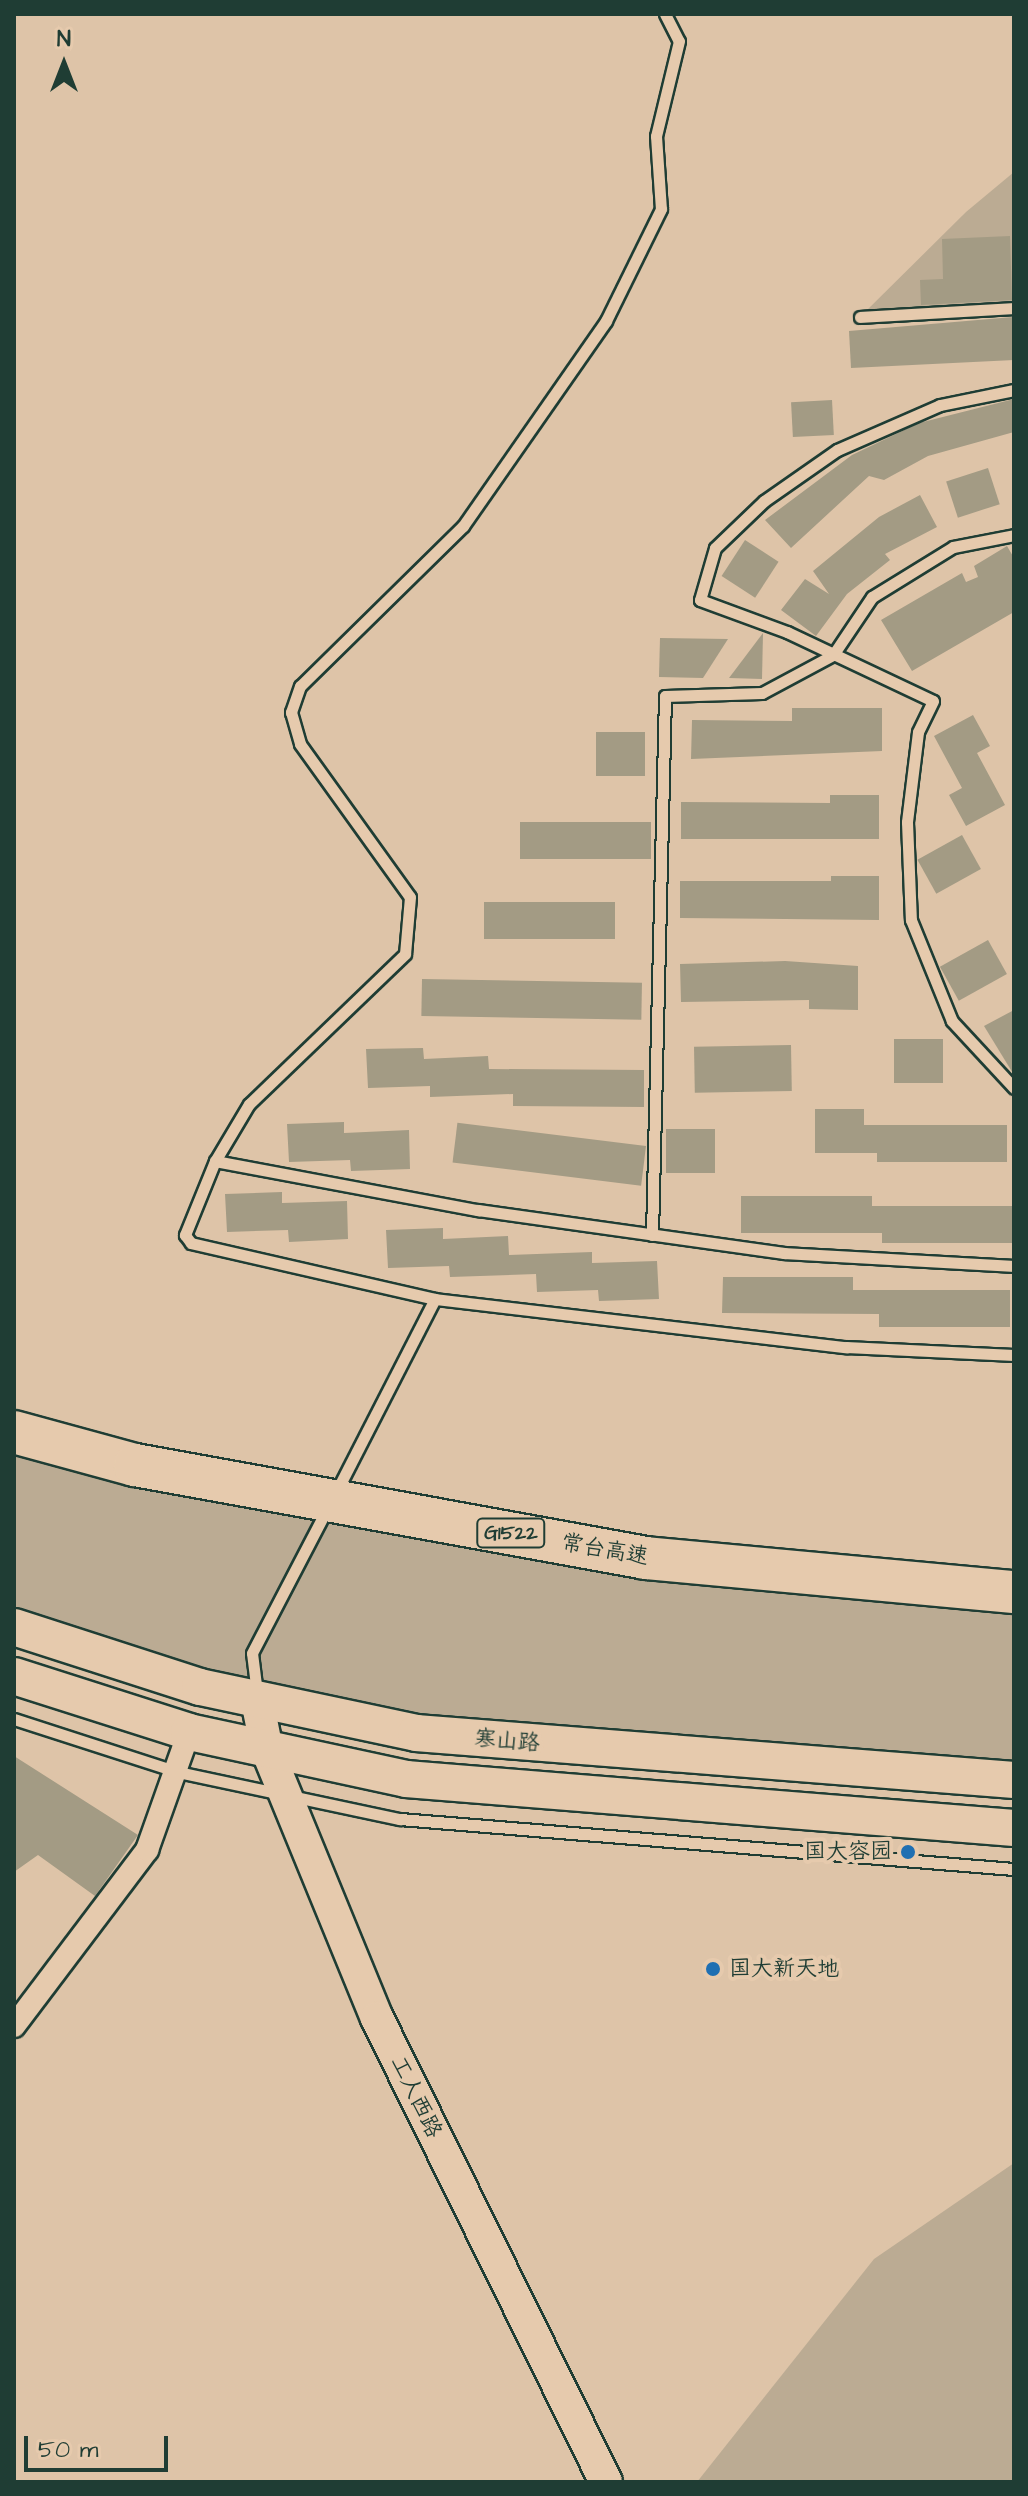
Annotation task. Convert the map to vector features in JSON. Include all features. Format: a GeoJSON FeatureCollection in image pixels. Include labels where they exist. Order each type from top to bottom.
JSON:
{"type":"FeatureCollection","features":[{"type":"Feature","properties":{"kind":"highway","name":"常台高速"},"geometry":{"type":"LineString","coordinates":[[14,1407],[138,1443],[649,1534],[1014,1562]]}},
{"type":"Feature","properties":{"kind":"highway","name":"常台高速"},"geometry":{"type":"LineString","coordinates":[[14,1432],[135,1465],[646,1558],[1014,1592]]}},
{"type":"Feature","properties":{"kind":"main road","name":"寒山路"},"geometry":{"type":"LineString","coordinates":[[14,1627],[257,1700],[416,1733],[1014,1780]]}},
{"type":"Feature","properties":{"kind":"main road","name":"寒山路"},"geometry":{"type":"LineString","coordinates":[[14,1676],[189,1732],[406,1779],[1014,1828]]}},
{"type":"Feature","properties":{"kind":"main road","name":"工人西路"},"geometry":{"type":"LineString","coordinates":[[257,1700],[267,1750],[377,2018],[606,2482]]}},
{"type":"Feature","properties":{"kind":"street"},"geometry":{"type":"LineString","coordinates":[[14,2026],[147,1850],[178,1772],[189,1732]]}},
{"type":"Feature","properties":{"kind":"lane"},"geometry":{"type":"LineString","coordinates":[[665,14],[679,41],[656,136],[661,209],[606,321],[482,502],[300,686],[291,712],[300,744],[410,897],[405,954],[249,1104],[215,1161],[185,1235],[191,1243],[435,1299],[846,1347],[1014,1355]]}},
{"type":"Feature","properties":{"kind":"lane"},"geometry":{"type":"LineString","coordinates":[[860,317],[1014,308]]}},
{"type":"Feature","properties":{"kind":"lane"},"geometry":{"type":"LineString","coordinates":[[1014,390],[940,405],[837,450],[764,501],[715,548],[700,600],[833,655],[933,701],[918,732],[907,822],[911,920],[952,1021],[1014,1088]]}},
{"type":"Feature","properties":{"kind":"lane"},"geometry":{"type":"LineString","coordinates":[[652,1235],[665,696],[762,693],[833,655],[872,597],[953,547],[1014,535]]}},
{"type":"Feature","properties":{"kind":"lane"},"geometry":{"type":"LineString","coordinates":[[215,1161],[462,1208],[784,1253],[1014,1266]]}},
{"type":"Feature","properties":{"kind":"lane"},"geometry":{"type":"LineString","coordinates":[[257,1700],[252,1653],[435,1299]]}},
{"type":"Feature","properties":{"kind":"lane"},"geometry":{"type":"LineString","coordinates":[[14,1719],[178,1772],[400,1819],[1014,1869]]}},
{"type":"Feature","properties":{"kind":"shaded area"},"geometry":{"type":"Polygon","coordinates":[[[1014,172],[1014,308],[860,317],[966,212],[1014,172]]]}},
{"type":"Feature","properties":{"kind":"shaded area"},"geometry":{"type":"Polygon","coordinates":[[[14,1432],[135,1465],[1014,1592],[1014,1780],[416,1733],[14,1627],[14,1432]]]}},
{"type":"Feature","properties":{"kind":"shaded area"},"geometry":{"type":"Polygon","coordinates":[[[1014,2163],[1014,2482],[697,2482],[874,2259],[1014,2163]]]}},
{"type":"Feature","properties":{"kind":"building"},"geometry":{"type":"Polygon","coordinates":[[[1010,236],[1012,300],[921,305],[920,280],[943,279],[942,239],[1010,236]]]}},
{"type":"Feature","properties":{"kind":"building"},"geometry":{"type":"Polygon","coordinates":[[[1013,317],[1014,360],[851,368],[849,331],[1013,317]]]}},
{"type":"Feature","properties":{"kind":"building"},"geometry":{"type":"Polygon","coordinates":[[[1014,399],[1014,432],[928,456],[884,480],[869,476],[791,548],[765,520],[852,455],[919,423],[1014,399]]]}},
{"type":"Feature","properties":{"kind":"building"},"geometry":{"type":"Polygon","coordinates":[[[832,400],[834,435],[793,437],[791,402],[832,400]]]}},
{"type":"Feature","properties":{"kind":"building"},"geometry":{"type":"Polygon","coordinates":[[[988,468],[1000,504],[958,518],[946,482],[988,468]]]}},
{"type":"Feature","properties":{"kind":"building"},"geometry":{"type":"Polygon","coordinates":[[[920,495],[937,527],[885,554],[890,560],[847,594],[816,636],[781,610],[805,579],[829,594],[813,571],[879,517],[920,495]]]}},
{"type":"Feature","properties":{"kind":"building"},"geometry":{"type":"Polygon","coordinates":[[[745,540],[779,562],[755,598],[722,576],[745,540]]]}},
{"type":"Feature","properties":{"kind":"building"},"geometry":{"type":"Polygon","coordinates":[[[1007,546],[1014,558],[1014,612],[912,671],[881,620],[962,573],[966,582],[978,577],[974,566],[1007,546]]]}},
{"type":"Feature","properties":{"kind":"building"},"geometry":{"type":"Polygon","coordinates":[[[763,633],[762,679],[729,678],[763,633]]]}},
{"type":"Feature","properties":{"kind":"building"},"geometry":{"type":"Polygon","coordinates":[[[660,638],[728,639],[703,678],[659,677],[660,638]]]}},
{"type":"Feature","properties":{"kind":"building"},"geometry":{"type":"Polygon","coordinates":[[[792,708],[882,708],[882,751],[691,759],[692,720],[792,721],[792,708]]]}},
{"type":"Feature","properties":{"kind":"building"},"geometry":{"type":"Polygon","coordinates":[[[973,715],[990,746],[977,753],[1005,805],[966,826],[949,795],[962,788],[934,736],[973,715]]]}},
{"type":"Feature","properties":{"kind":"building"},"geometry":{"type":"Polygon","coordinates":[[[596,732],[645,732],[645,776],[596,776],[596,732]]]}},
{"type":"Feature","properties":{"kind":"building"},"geometry":{"type":"Polygon","coordinates":[[[830,795],[879,795],[879,839],[681,839],[681,802],[830,803],[830,795]]]}},
{"type":"Feature","properties":{"kind":"building"},"geometry":{"type":"Polygon","coordinates":[[[520,822],[651,822],[651,859],[520,859],[520,822]]]}},
{"type":"Feature","properties":{"kind":"building"},"geometry":{"type":"Polygon","coordinates":[[[962,835],[981,869],[936,894],[917,860],[962,835]]]}},
{"type":"Feature","properties":{"kind":"building"},"geometry":{"type":"Polygon","coordinates":[[[831,876],[879,876],[879,920],[680,918],[680,881],[831,881],[831,876]]]}},
{"type":"Feature","properties":{"kind":"building"},"geometry":{"type":"Polygon","coordinates":[[[484,902],[615,902],[615,939],[484,939],[484,902]]]}},
{"type":"Feature","properties":{"kind":"building"},"geometry":{"type":"Polygon","coordinates":[[[988,940],[1007,974],[959,1001],[940,967],[988,940]]]}},
{"type":"Feature","properties":{"kind":"building"},"geometry":{"type":"Polygon","coordinates":[[[785,961],[858,966],[858,1010],[809,1009],[809,1000],[681,1002],[680,964],[785,961]]]}},
{"type":"Feature","properties":{"kind":"building"},"geometry":{"type":"Polygon","coordinates":[[[422,979],[642,983],[641,1020],[421,1016],[422,979]]]}},
{"type":"Feature","properties":{"kind":"building"},"geometry":{"type":"Polygon","coordinates":[[[1014,1010],[1014,1075],[984,1026],[1014,1010]]]}},
{"type":"Feature","properties":{"kind":"building"},"geometry":{"type":"Polygon","coordinates":[[[894,1039],[943,1039],[943,1083],[894,1083],[894,1039]]]}},
{"type":"Feature","properties":{"kind":"building"},"geometry":{"type":"Polygon","coordinates":[[[791,1045],[792,1091],[695,1093],[694,1047],[791,1045]]]}},
{"type":"Feature","properties":{"kind":"building"},"geometry":{"type":"Polygon","coordinates":[[[423,1048],[424,1059],[488,1056],[489,1069],[644,1070],[644,1107],[513,1106],[513,1094],[430,1097],[430,1086],[368,1088],[366,1049],[423,1048]]]}},
{"type":"Feature","properties":{"kind":"building"},"geometry":{"type":"Polygon","coordinates":[[[815,1109],[864,1109],[864,1125],[1007,1125],[1007,1162],[877,1162],[877,1153],[815,1153],[815,1109]]]}},
{"type":"Feature","properties":{"kind":"building"},"geometry":{"type":"Polygon","coordinates":[[[344,1122],[344,1133],[409,1130],[410,1169],[351,1171],[350,1160],[289,1162],[287,1124],[344,1122]]]}},
{"type":"Feature","properties":{"kind":"building"},"geometry":{"type":"Polygon","coordinates":[[[457,1123],[646,1146],[641,1186],[453,1163],[457,1123]]]}},
{"type":"Feature","properties":{"kind":"building"},"geometry":{"type":"Polygon","coordinates":[[[666,1129],[715,1129],[715,1173],[666,1173],[666,1129]]]}},
{"type":"Feature","properties":{"kind":"building"},"geometry":{"type":"Polygon","coordinates":[[[282,1192],[282,1203],[347,1201],[348,1239],[289,1242],[288,1230],[227,1232],[225,1194],[282,1192]]]}},
{"type":"Feature","properties":{"kind":"building"},"geometry":{"type":"Polygon","coordinates":[[[741,1196],[872,1196],[872,1206],[1013,1206],[1013,1243],[882,1243],[882,1233],[741,1233],[741,1196]]]}},
{"type":"Feature","properties":{"kind":"building"},"geometry":{"type":"Polygon","coordinates":[[[443,1228],[443,1239],[508,1236],[509,1255],[592,1252],[592,1263],[657,1261],[659,1299],[599,1301],[598,1290],[537,1292],[536,1274],[450,1277],[449,1266],[388,1268],[386,1230],[443,1228]]]}},
{"type":"Feature","properties":{"kind":"building"},"geometry":{"type":"Polygon","coordinates":[[[723,1277],[853,1277],[853,1290],[1010,1290],[1010,1327],[879,1327],[879,1314],[722,1313],[723,1277]]]}},
{"type":"Feature","properties":{"kind":"building"},"geometry":{"type":"Polygon","coordinates":[[[14,1756],[138,1835],[95,1896],[38,1855],[14,1872],[14,1756]]]}},
{"type":"Feature","properties":{"kind":"place","name":"国大容园"},"geometry":{"type":"Point","coordinates":[908,1852]}},
{"type":"Feature","properties":{"kind":"place","name":"国大新天地"},"geometry":{"type":"Point","coordinates":[713,1969]}}]}
